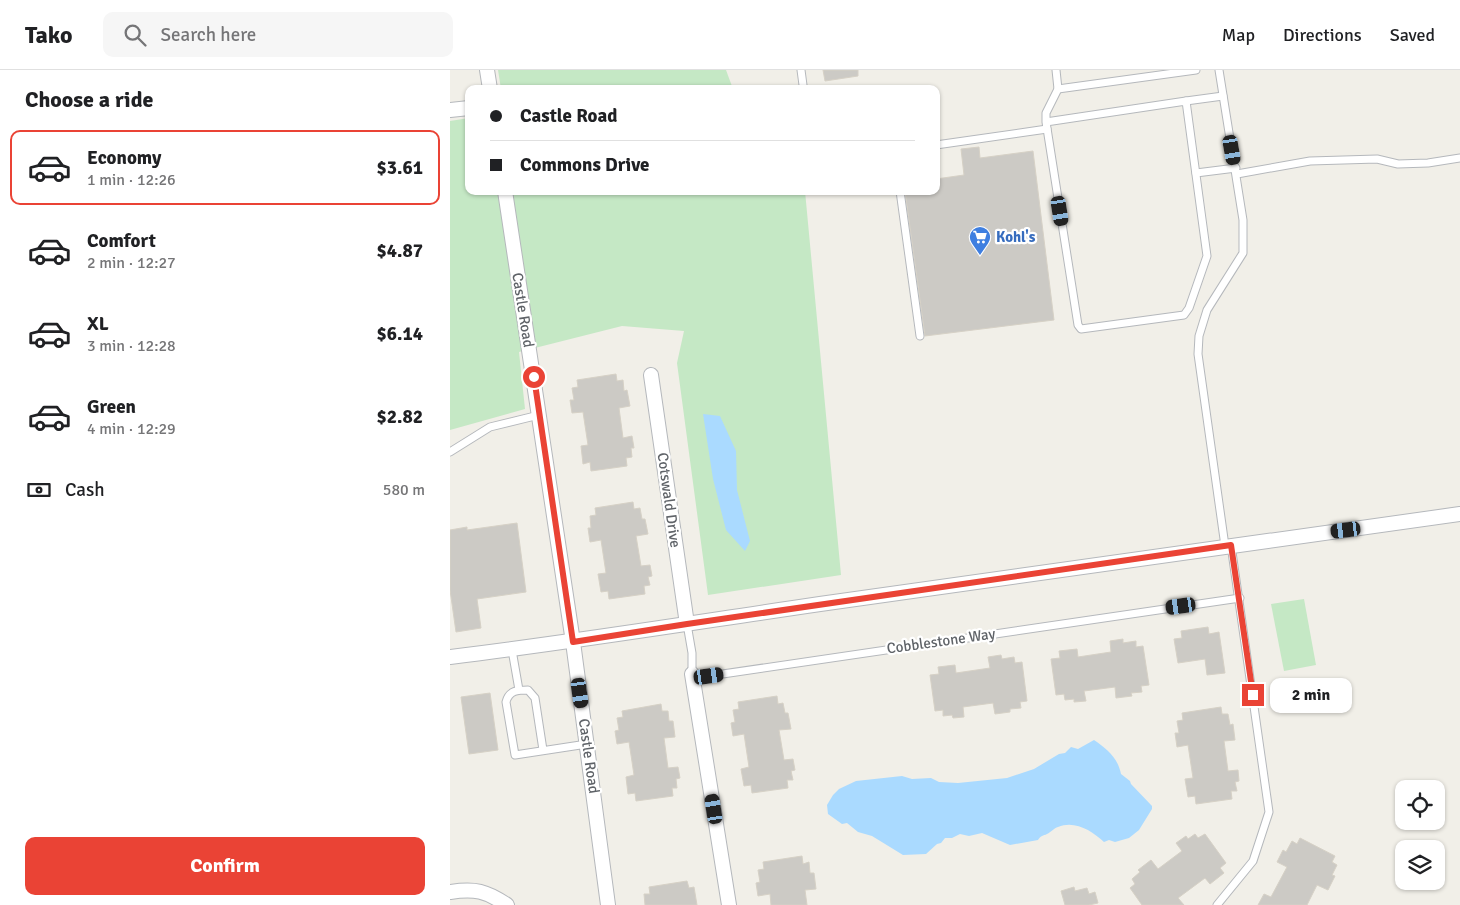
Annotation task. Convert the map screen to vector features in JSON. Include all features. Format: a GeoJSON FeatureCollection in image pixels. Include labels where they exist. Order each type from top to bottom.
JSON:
{"type":"FeatureCollection","features":[{"type":"Feature","properties":{"kind":"street"},"geometry":{"type":"LineString","coordinates":[[487,70],[489,85]]}},
{"type":"Feature","properties":{"kind":"street"},"geometry":{"type":"LineString","coordinates":[[450,110],[465,108]]}},
{"type":"Feature","properties":{"kind":"street","name":"Castle Road"},"geometry":{"type":"LineString","coordinates":[[506,195],[573,642],[608,905]]}},
{"type":"Feature","properties":{"kind":"street","name":"Cotswald Drive"},"geometry":{"type":"LineString","coordinates":[[651,375],[687,624]]}},
{"type":"Feature","properties":{"kind":"street"},"geometry":{"type":"LineString","coordinates":[[450,657],[573,642],[1228,545],[1460,514]]}},
{"type":"Feature","properties":{"kind":"street"},"geometry":{"type":"LineString","coordinates":[[692,674],[729,905]]}},
{"type":"Feature","properties":{"kind":"street"},"geometry":{"type":"LineString","coordinates":[[450,892],[474,890],[490,894],[507,905]]}},
{"type":"Feature","properties":{"kind":"lane"},"geometry":{"type":"LineString","coordinates":[[801,70],[803,85]]}},
{"type":"Feature","properties":{"kind":"lane"},"geometry":{"type":"LineString","coordinates":[[1056,70],[1058,90],[1046,113],[1047,125],[1078,325],[1081,329],[1184,315],[1189,308],[1207,256],[1186,101]]}},
{"type":"Feature","properties":{"kind":"lane"},"geometry":{"type":"LineString","coordinates":[[1058,90],[1196,70]]}},
{"type":"Feature","properties":{"kind":"lane"},"geometry":{"type":"LineString","coordinates":[[1218,905],[1253,861],[1269,812],[1240,598],[1228,545],[1198,354],[1199,336],[1208,310],[1243,253],[1243,220],[1219,70]]}},
{"type":"Feature","properties":{"kind":"lane"},"geometry":{"type":"LineString","coordinates":[[940,144],[1223,96]]}},
{"type":"Feature","properties":{"kind":"lane"},"geometry":{"type":"LineString","coordinates":[[1196,173],[1236,171],[1310,161],[1377,159],[1398,164],[1428,163],[1460,158]]}},
{"type":"Feature","properties":{"kind":"lane"},"geometry":{"type":"LineString","coordinates":[[901,195],[920,336]]}},
{"type":"Feature","properties":{"kind":"lane"},"geometry":{"type":"LineString","coordinates":[[450,452],[490,427],[539,415]]}},
{"type":"Feature","properties":{"kind":"lane","name":"Cobblestone Way"},"geometry":{"type":"LineString","coordinates":[[692,674],[709,676],[1240,598]]}},
{"type":"Feature","properties":{"kind":"lane"},"geometry":{"type":"LineString","coordinates":[[687,624],[692,653],[692,674]]}},
{"type":"Feature","properties":{"kind":"lane"},"geometry":{"type":"LineString","coordinates":[[512,650],[518,690]]}},
{"type":"Feature","properties":{"kind":"lane"},"geometry":{"type":"LineString","coordinates":[[543,750],[534,698],[528,690],[513,691],[508,696],[506,702],[515,755],[587,744]]}},
{"type":"Feature","properties":{"kind":"green space"},"geometry":{"type":"Polygon","coordinates":[[[498,70],[726,70],[732,85],[500,85],[498,70]]]}},
{"type":"Feature","properties":{"kind":"green space"},"geometry":{"type":"Polygon","coordinates":[[[465,119],[465,195],[805,195],[841,575],[708,595],[677,363],[684,331],[622,326],[519,352],[525,409],[450,430],[450,121],[465,119]]]}},
{"type":"Feature","properties":{"kind":"green space"},"geometry":{"type":"Polygon","coordinates":[[[1304,599],[1316,665],[1284,671],[1271,604],[1304,599]]]}},
{"type":"Feature","properties":{"kind":"water"},"geometry":{"type":"Polygon","coordinates":[[[703,414],[720,416],[736,451],[737,490],[750,541],[745,551],[726,530],[713,479],[703,414]]]}},
{"type":"Feature","properties":{"kind":"water"},"geometry":{"type":"Polygon","coordinates":[[[1094,740],[1111,754],[1120,768],[1121,774],[1130,781],[1152,806],[1139,830],[1129,838],[1115,842],[1109,840],[1104,842],[1083,828],[1064,825],[1041,836],[1038,840],[1010,845],[982,833],[969,836],[960,834],[952,838],[945,838],[926,854],[903,855],[872,836],[858,832],[847,823],[842,824],[828,814],[827,805],[833,795],[839,789],[856,781],[902,776],[912,779],[931,778],[939,782],[958,783],[1007,778],[1034,769],[1059,754],[1065,753],[1071,747],[1078,749],[1094,740]]]}},
{"type":"Feature","properties":{"kind":"building"},"geometry":{"type":"Polygon","coordinates":[[[823,70],[858,70],[858,76],[825,81],[823,70]]]}},
{"type":"Feature","properties":{"kind":"building","name":"Kohl's"},"geometry":{"type":"Polygon","coordinates":[[[979,147],[980,158],[1033,151],[1054,320],[925,336],[906,195],[940,195],[940,178],[964,175],[961,149],[979,147]]]}},
{"type":"Feature","properties":{"kind":"building"},"geometry":{"type":"Polygon","coordinates":[[[616,374],[617,381],[623,380],[624,391],[627,390],[630,406],[619,408],[623,438],[632,436],[634,448],[631,448],[632,457],[626,458],[627,466],[591,471],[590,462],[583,464],[581,446],[588,445],[583,412],[572,413],[570,400],[574,400],[572,388],[578,387],[577,380],[616,374]]]}},
{"type":"Feature","properties":{"kind":"building"},"geometry":{"type":"Polygon","coordinates":[[[633,502],[634,509],[640,508],[642,519],[645,519],[648,534],[636,536],[641,566],[650,565],[652,576],[648,577],[650,585],[644,586],[645,594],[609,599],[608,591],[601,592],[598,574],[606,573],[601,540],[590,542],[588,528],[591,528],[590,516],[596,515],[595,508],[633,502]]]}},
{"type":"Feature","properties":{"kind":"building"},"geometry":{"type":"Polygon","coordinates":[[[517,523],[526,592],[477,599],[481,628],[456,632],[450,590],[450,530],[467,527],[467,530],[517,523]]]}},
{"type":"Feature","properties":{"kind":"building"},"geometry":{"type":"Polygon","coordinates":[[[1208,627],[1209,634],[1219,632],[1225,673],[1207,675],[1205,659],[1178,663],[1174,639],[1182,638],[1181,631],[1208,627]]]}},
{"type":"Feature","properties":{"kind":"building"},"geometry":{"type":"Polygon","coordinates":[[[1123,639],[1123,643],[1136,641],[1136,647],[1143,646],[1149,685],[1141,686],[1142,692],[1131,693],[1132,696],[1116,698],[1115,687],[1084,691],[1086,701],[1074,702],[1074,699],[1065,700],[1064,694],[1056,695],[1051,659],[1060,658],[1059,651],[1077,649],[1078,657],[1111,652],[1110,641],[1123,639]]]}},
{"type":"Feature","properties":{"kind":"building"},"geometry":{"type":"Polygon","coordinates":[[[1001,655],[1002,659],[1014,657],[1015,663],[1022,662],[1027,701],[1020,702],[1021,708],[995,714],[993,703],[963,707],[964,717],[953,718],[952,715],[943,716],[943,710],[935,711],[930,675],[939,674],[938,667],[955,665],[956,673],[990,668],[988,657],[1001,655]]]}},
{"type":"Feature","properties":{"kind":"building"},"geometry":{"type":"Polygon","coordinates":[[[490,693],[498,750],[469,754],[461,697],[490,693]]]}},
{"type":"Feature","properties":{"kind":"building"},"geometry":{"type":"Polygon","coordinates":[[[777,696],[778,704],[783,703],[785,713],[788,713],[791,729],[779,730],[784,760],[793,759],[795,770],[791,771],[793,780],[787,780],[788,788],[752,793],[751,785],[744,786],[741,769],[749,767],[744,734],[733,736],[731,723],[735,722],[733,710],[739,709],[738,702],[777,696]]]}},
{"type":"Feature","properties":{"kind":"building"},"geometry":{"type":"Polygon","coordinates":[[[661,704],[662,711],[668,711],[669,721],[673,721],[675,737],[664,738],[668,768],[678,767],[680,778],[676,779],[677,788],[672,788],[673,796],[636,801],[635,793],[628,794],[626,777],[634,775],[629,742],[617,744],[615,731],[619,730],[617,718],[623,717],[622,711],[661,704]]]}},
{"type":"Feature","properties":{"kind":"building"},"geometry":{"type":"Polygon","coordinates":[[[1221,707],[1222,714],[1228,714],[1230,725],[1233,724],[1235,740],[1224,741],[1228,771],[1238,770],[1239,781],[1235,782],[1237,791],[1231,791],[1232,799],[1196,804],[1195,796],[1188,797],[1185,779],[1193,778],[1188,745],[1177,747],[1175,733],[1179,733],[1177,721],[1183,720],[1182,713],[1221,707]]]}},
{"type":"Feature","properties":{"kind":"building"},"geometry":{"type":"Polygon","coordinates":[[[1195,834],[1198,838],[1205,834],[1226,863],[1220,868],[1224,873],[1210,884],[1205,878],[1178,898],[1184,905],[1142,905],[1130,888],[1135,884],[1132,879],[1140,872],[1138,870],[1151,860],[1158,869],[1182,851],[1176,843],[1186,836],[1188,839],[1195,834]]]}},
{"type":"Feature","properties":{"kind":"building"},"geometry":{"type":"Polygon","coordinates":[[[1300,838],[1335,856],[1332,862],[1337,865],[1332,875],[1335,876],[1328,890],[1317,885],[1307,905],[1258,905],[1264,894],[1271,897],[1287,867],[1277,862],[1283,850],[1286,852],[1292,841],[1297,844],[1300,838]]]}},
{"type":"Feature","properties":{"kind":"building"},"geometry":{"type":"Polygon","coordinates":[[[802,856],[803,864],[809,862],[810,873],[814,873],[816,889],[805,890],[807,905],[771,905],[770,894],[758,896],[756,883],[760,882],[758,870],[764,869],[763,862],[802,856]]]}},
{"type":"Feature","properties":{"kind":"building"},"geometry":{"type":"Polygon","coordinates":[[[687,881],[689,888],[694,887],[697,905],[645,905],[644,894],[650,894],[649,887],[687,881]]]}},
{"type":"Feature","properties":{"kind":"building"},"geometry":{"type":"Polygon","coordinates":[[[1074,887],[1075,891],[1087,888],[1089,894],[1095,892],[1098,903],[1065,905],[1061,891],[1074,887]]]}},
{"type":"Feature","properties":{"kind":"place","name":"Kohl's"},"geometry":{"type":"Point","coordinates":[980,256]}},
{"type":"Feature","properties":{"kind":"route"},"geometry":{"type":"LineString","coordinates":[[534,377],[573,642],[1231,545],[1253,695]]}}]}
